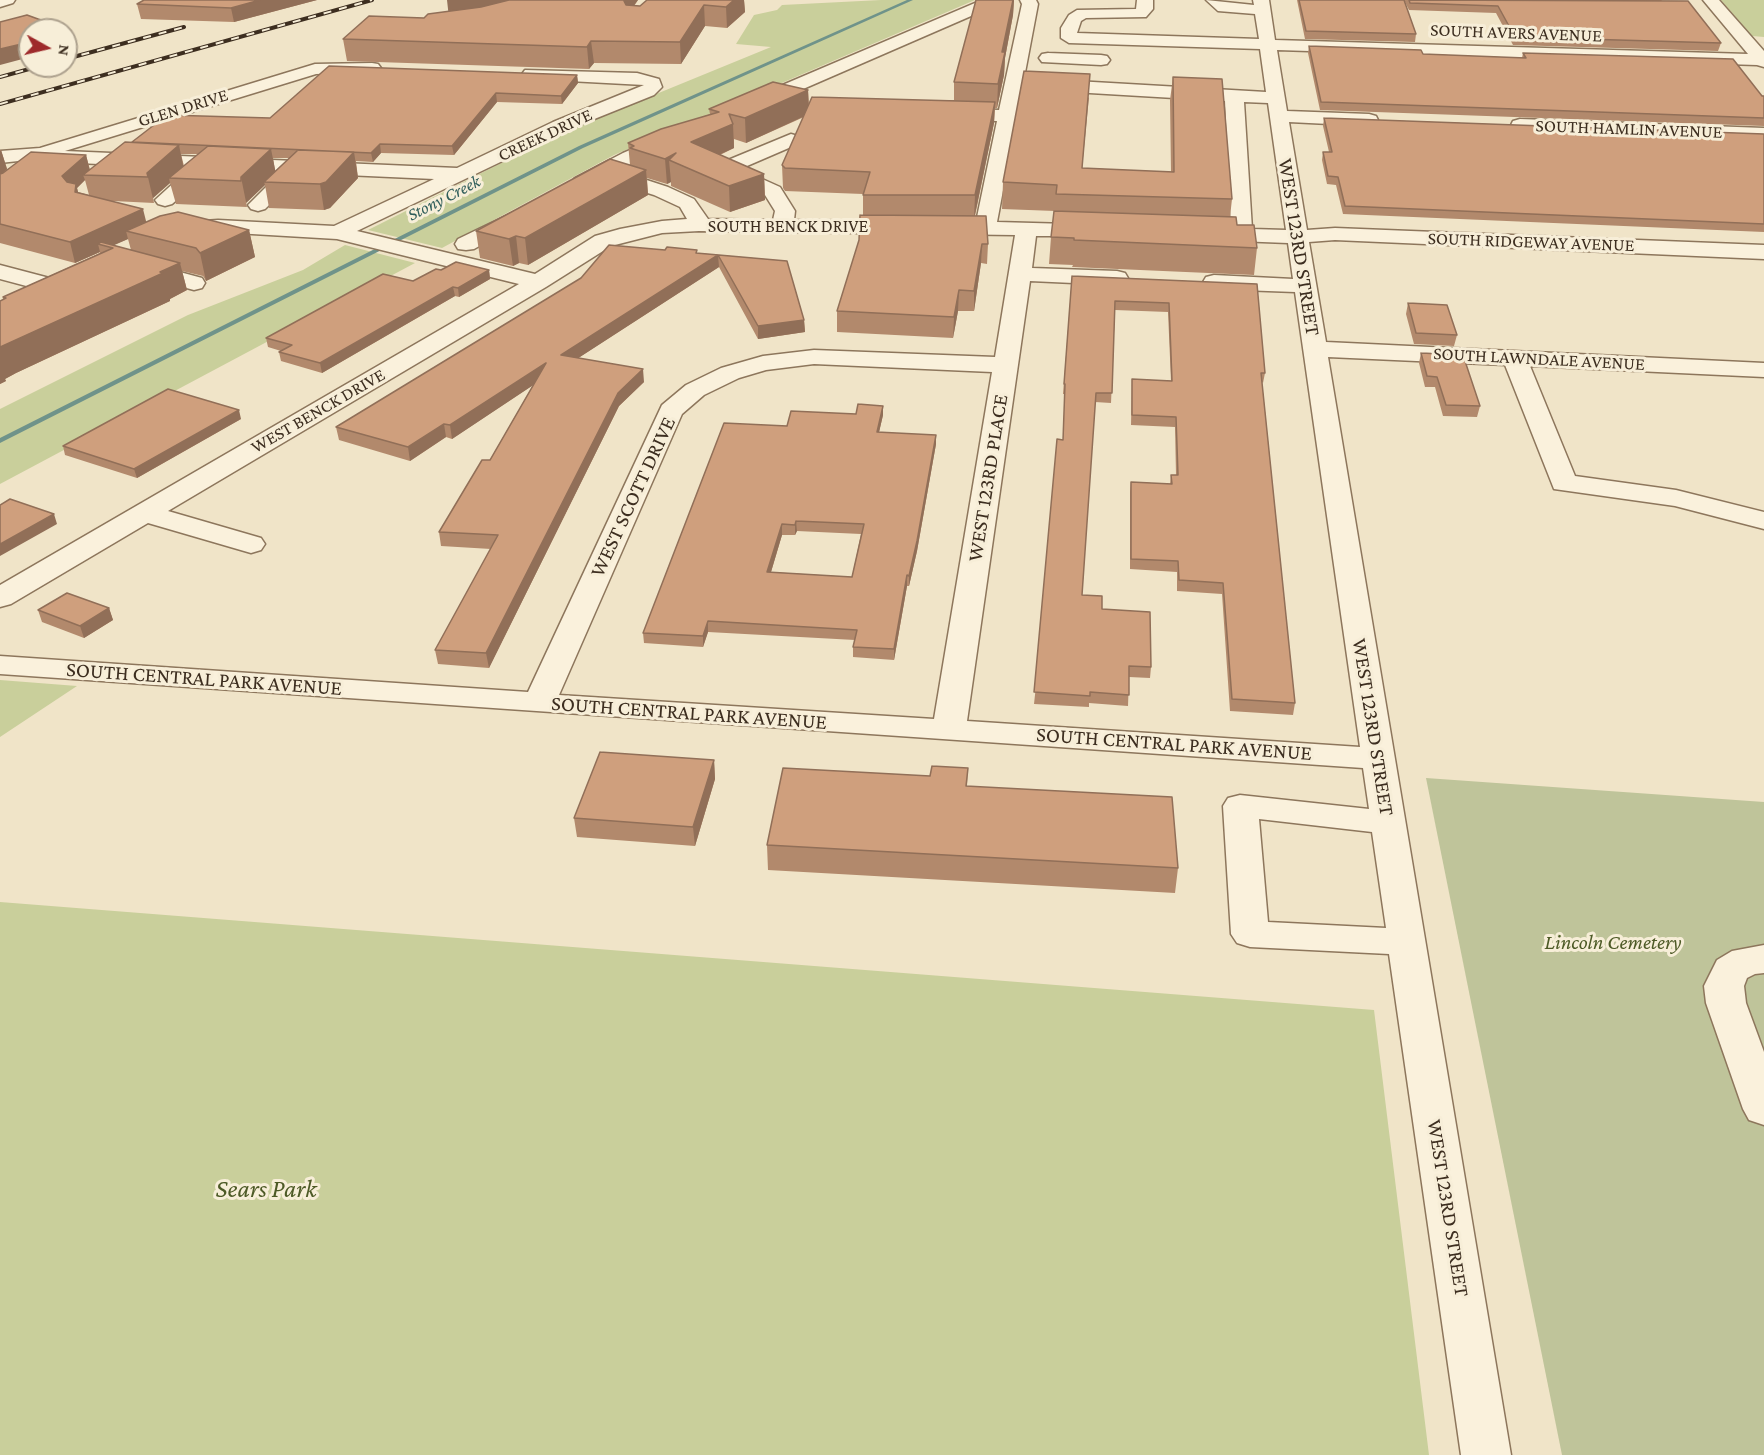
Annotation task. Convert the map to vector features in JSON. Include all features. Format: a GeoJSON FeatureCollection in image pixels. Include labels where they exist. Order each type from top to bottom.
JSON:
{"type":"FeatureCollection","features":[{"type":"Feature","properties":{"kind":"street"},"geometry":{"type":"LineString","coordinates":[[0,2],[7,0]]}},
{"type":"Feature","properties":{"kind":"street"},"geometry":{"type":"LineString","coordinates":[[737,111],[995,0]]}},
{"type":"Feature","properties":{"kind":"street"},"geometry":{"type":"LineString","coordinates":[[987,221],[1030,4],[1028,0]]}},
{"type":"Feature","properties":{"kind":"street","name":"SOUTH AVERS AVENUE"},"geometry":{"type":"LineString","coordinates":[[1145,0],[1145,9],[1140,14],[1083,13],[1075,18],[1069,28],[1069,38],[1266,58],[1763,61]]}},
{"type":"Feature","properties":{"kind":"street"},"geometry":{"type":"LineString","coordinates":[[1214,0],[1224,8],[1262,5]]}},
{"type":"Feature","properties":{"kind":"street"},"geometry":{"type":"LineString","coordinates":[[1693,2],[1712,1],[1763,61]]}},
{"type":"Feature","properties":{"kind":"street","name":"WEST 123RD STREET"},"geometry":{"type":"LineString","coordinates":[[1262,5],[1266,58],[1277,107],[1298,237],[1486,1455]]}},
{"type":"Feature","properties":{"kind":"street"},"geometry":{"type":"LineString","coordinates":[[1048,58],[1119,60]]}},
{"type":"Feature","properties":{"kind":"street","name":"GLEN DRIVE"},"geometry":{"type":"LineString","coordinates":[[47,154],[62,145],[324,67],[393,69]]}},
{"type":"Feature","properties":{"kind":"street","name":"CREEK DRIVE"},"geometry":{"type":"LineString","coordinates":[[337,233],[560,126],[653,87],[653,83],[637,78],[509,73]]}},
{"type":"Feature","properties":{"kind":"street"},"geometry":{"type":"LineString","coordinates":[[1014,83],[1234,94],[1277,107],[1385,120]]}},
{"type":"Feature","properties":{"kind":"street"},"geometry":{"type":"LineString","coordinates":[[1234,94],[1242,235]]}},
{"type":"Feature","properties":{"kind":"street"},"geometry":{"type":"LineString","coordinates":[[769,97],[803,105]]}},
{"type":"Feature","properties":{"kind":"street"},"geometry":{"type":"LineString","coordinates":[[928,114],[1008,116]]}},
{"type":"Feature","properties":{"kind":"street","name":"SOUTH HAMLIN AVENUE"},"geometry":{"type":"LineString","coordinates":[[1504,125],[1764,134]]}},
{"type":"Feature","properties":{"kind":"street"},"geometry":{"type":"LineString","coordinates":[[570,188],[683,134]]}},
{"type":"Feature","properties":{"kind":"street"},"geometry":{"type":"LineString","coordinates":[[783,218],[773,191],[723,169],[791,140]]}},
{"type":"Feature","properties":{"kind":"street"},"geometry":{"type":"LineString","coordinates":[[18,173],[47,154]]}},
{"type":"Feature","properties":{"kind":"street"},"geometry":{"type":"LineString","coordinates":[[0,157],[47,154],[463,174]]}},
{"type":"Feature","properties":{"kind":"street"},"geometry":{"type":"LineString","coordinates":[[108,174],[127,159]]}},
{"type":"Feature","properties":{"kind":"street"},"geometry":{"type":"LineString","coordinates":[[165,200],[209,162]]}},
{"type":"Feature","properties":{"kind":"street"},"geometry":{"type":"LineString","coordinates":[[258,205],[298,166]]}},
{"type":"Feature","properties":{"kind":"street"},"geometry":{"type":"LineString","coordinates":[[601,172],[661,191],[687,203],[696,214],[699,225]]}},
{"type":"Feature","properties":{"kind":"street"},"geometry":{"type":"LineString","coordinates":[[466,244],[539,205]]}},
{"type":"Feature","properties":{"kind":"street","name":"SOUTH BENCK DRIVE"},"geometry":{"type":"LineString","coordinates":[[639,231],[783,218],[987,221],[1027,228],[1123,231]]}},
{"type":"Feature","properties":{"kind":"street"},"geometry":{"type":"LineString","coordinates":[[169,232],[186,228],[218,226],[337,233],[538,282]]}},
{"type":"Feature","properties":{"kind":"street","name":"WEST 123RD PLACE"},"geometry":{"type":"LineString","coordinates":[[949,729],[1027,228]]}},
{"type":"Feature","properties":{"kind":"street","name":"WEST BENCK DRIVE"},"geometry":{"type":"LineString","coordinates":[[0,598],[538,282],[603,241],[639,231]]}},
{"type":"Feature","properties":{"kind":"street"},"geometry":{"type":"LineString","coordinates":[[1194,233],[1298,237]]}},
{"type":"Feature","properties":{"kind":"street","name":"SOUTH RIDGEWAY AVENUE"},"geometry":{"type":"LineString","coordinates":[[1298,237],[1335,234],[1764,252]]}},
{"type":"Feature","properties":{"kind":"street"},"geometry":{"type":"LineString","coordinates":[[115,262],[194,283]]}},
{"type":"Feature","properties":{"kind":"street"},"geometry":{"type":"LineString","coordinates":[[0,272],[59,281],[20,299]]}},
{"type":"Feature","properties":{"kind":"street"},"geometry":{"type":"LineString","coordinates":[[1020,274],[1137,279]]}},
{"type":"Feature","properties":{"kind":"street"},"geometry":{"type":"LineString","coordinates":[[1195,281],[1305,286]]}},
{"type":"Feature","properties":{"kind":"street","name":"SOUTH LAWNDALE AVENUE"},"geometry":{"type":"LineString","coordinates":[[1315,349],[1764,370]]}},
{"type":"Feature","properties":{"kind":"street","name":"WEST SCOTT DRIVE"},"geometry":{"type":"LineString","coordinates":[[539,703],[671,410],[695,390],[730,373],[763,363],[814,357],[1006,365]]}},
{"type":"Feature","properties":{"kind":"street"},"geometry":{"type":"LineString","coordinates":[[1514,357],[1564,483],[1676,498],[1764,521]]}},
{"type":"Feature","properties":{"kind":"street"},"geometry":{"type":"LineString","coordinates":[[146,513],[251,544]]}},
{"type":"Feature","properties":{"kind":"street","name":"SOUTH CENTRAL PARK AVENUE"},"geometry":{"type":"LineString","coordinates":[[0,665],[1378,759]]}},
{"type":"Feature","properties":{"kind":"street"},"geometry":{"type":"LineString","coordinates":[[1388,823],[1240,806],[1250,934],[1407,942]]}},
{"type":"Feature","properties":{"kind":"street"},"geometry":{"type":"LineString","coordinates":[[1764,959],[1746,961],[1731,970],[1724,986],[1726,1003],[1764,1109]]}},
{"type":"Feature","properties":{"kind":"green space"},"geometry":{"type":"Polygon","coordinates":[[[881,0],[975,0],[614,155],[442,248],[368,230],[561,133],[771,47],[736,44],[754,15],[777,10],[782,5],[881,0]]]}},
{"type":"Feature","properties":{"kind":"green space"},"geometry":{"type":"Polygon","coordinates":[[[1721,0],[1764,0],[1764,37],[1752,36],[1721,0]]]}},
{"type":"Feature","properties":{"kind":"green space"},"geometry":{"type":"Polygon","coordinates":[[[345,245],[415,263],[0,484],[0,409],[188,315],[303,270],[345,245]]]}},
{"type":"Feature","properties":{"kind":"green space"},"geometry":{"type":"Polygon","coordinates":[[[0,680],[77,686],[0,737],[0,680]]]}},
{"type":"Feature","properties":{"kind":"green space","name":"Lincoln Cemetery"},"geometry":{"type":"Polygon","coordinates":[[[1426,778],[1764,802],[1764,1455],[1562,1455],[1426,778]]]}},
{"type":"Feature","properties":{"kind":"green space","name":"Sears Park"},"geometry":{"type":"Polygon","coordinates":[[[0,902],[1374,1010],[1429,1455],[0,1455],[0,902]]]}},
{"type":"Feature","properties":{"kind":"building"},"geometry":{"type":"Polygon","coordinates":[[[144,0],[260,0],[231,8],[137,4],[144,0]]]}},
{"type":"Feature","properties":{"kind":"building"},"geometry":{"type":"Polygon","coordinates":[[[509,0],[625,0],[626,5],[640,6],[647,0],[734,0],[726,7],[704,5],[680,42],[591,41],[587,47],[343,39],[369,16],[424,18],[428,14],[481,7],[509,0]]]}},
{"type":"Feature","properties":{"kind":"building"},"geometry":{"type":"Polygon","coordinates":[[[976,0],[1013,0],[998,84],[954,82],[976,0]]]}},
{"type":"Feature","properties":{"kind":"building"},"geometry":{"type":"Polygon","coordinates":[[[1299,0],[1404,0],[1416,34],[1306,31],[1299,0]]]}},
{"type":"Feature","properties":{"kind":"building"},"geometry":{"type":"Polygon","coordinates":[[[1409,0],[1688,1],[1721,43],[1515,37],[1498,6],[1410,3],[1409,0]]]}},
{"type":"Feature","properties":{"kind":"building"},"geometry":{"type":"Polygon","coordinates":[[[27,15],[35,18],[18,18],[18,45],[0,49],[0,22],[27,15]]]}},
{"type":"Feature","properties":{"kind":"building"},"geometry":{"type":"Polygon","coordinates":[[[1309,46],[1421,50],[1423,54],[1526,58],[1523,53],[1733,59],[1764,96],[1764,118],[1321,102],[1309,46]]]}},
{"type":"Feature","properties":{"kind":"building"},"geometry":{"type":"Polygon","coordinates":[[[329,66],[577,75],[561,96],[496,93],[452,146],[380,144],[371,153],[132,142],[167,115],[270,118],[329,66]]]}},
{"type":"Feature","properties":{"kind":"building"},"geometry":{"type":"Polygon","coordinates":[[[1024,71],[1090,74],[1082,168],[1174,172],[1173,77],[1222,79],[1232,199],[1056,194],[1057,185],[1003,182],[1024,71]]]}},
{"type":"Feature","properties":{"kind":"building"},"geometry":{"type":"Polygon","coordinates":[[[773,82],[808,90],[745,118],[729,114],[733,124],[691,142],[764,174],[729,186],[669,160],[676,153],[665,159],[630,148],[634,146],[628,143],[661,129],[719,112],[709,109],[773,82]]]}},
{"type":"Feature","properties":{"kind":"building"},"geometry":{"type":"Polygon","coordinates":[[[812,97],[995,102],[975,195],[863,195],[870,172],[785,168],[782,165],[812,97]]]}},
{"type":"Feature","properties":{"kind":"building"},"geometry":{"type":"Polygon","coordinates":[[[1324,118],[1764,134],[1764,224],[1345,206],[1338,177],[1328,176],[1323,152],[1332,152],[1324,118]]]}},
{"type":"Feature","properties":{"kind":"building"},"geometry":{"type":"Polygon","coordinates":[[[125,142],[179,145],[147,173],[148,177],[83,175],[125,142]]]}},
{"type":"Feature","properties":{"kind":"building"},"geometry":{"type":"Polygon","coordinates":[[[208,146],[271,149],[241,177],[241,181],[169,178],[208,146]]]}},
{"type":"Feature","properties":{"kind":"building"},"geometry":{"type":"Polygon","coordinates":[[[298,150],[354,152],[326,182],[320,184],[264,182],[298,150]]]}},
{"type":"Feature","properties":{"kind":"building"},"geometry":{"type":"Polygon","coordinates":[[[31,152],[86,155],[62,176],[67,182],[76,184],[75,192],[143,209],[70,242],[0,224],[0,174],[31,152]]]}},
{"type":"Feature","properties":{"kind":"building"},"geometry":{"type":"Polygon","coordinates":[[[610,159],[646,170],[525,238],[516,236],[509,239],[476,231],[610,159]]]}},
{"type":"Feature","properties":{"kind":"building"},"geometry":{"type":"Polygon","coordinates":[[[1054,211],[1236,217],[1237,225],[1254,225],[1257,248],[1051,237],[1054,211]]]}},
{"type":"Feature","properties":{"kind":"building"},"geometry":{"type":"Polygon","coordinates":[[[178,212],[249,230],[200,253],[196,248],[126,231],[160,216],[178,212]]]}},
{"type":"Feature","properties":{"kind":"building"},"geometry":{"type":"Polygon","coordinates":[[[860,215],[986,216],[988,244],[982,244],[974,291],[959,290],[954,317],[837,311],[859,240],[860,215]]]}},
{"type":"Feature","properties":{"kind":"building"},"geometry":{"type":"Polygon","coordinates":[[[101,242],[180,263],[160,272],[163,273],[0,347],[0,301],[6,298],[3,297],[113,248],[98,244],[101,242]]]}},
{"type":"Feature","properties":{"kind":"building"},"geometry":{"type":"Polygon","coordinates":[[[609,245],[665,250],[667,247],[697,250],[696,253],[787,261],[804,320],[758,326],[718,255],[561,355],[643,369],[618,393],[486,653],[435,650],[498,535],[439,532],[482,460],[490,460],[546,363],[450,425],[444,424],[408,447],[336,427],[581,278],[609,245]]]}},
{"type":"Feature","properties":{"kind":"building"},"geometry":{"type":"Polygon","coordinates":[[[456,262],[489,270],[458,288],[453,287],[320,363],[279,352],[292,345],[266,338],[383,274],[413,281],[456,262]]]}},
{"type":"Feature","properties":{"kind":"building"},"geometry":{"type":"Polygon","coordinates":[[[1072,276],[1257,284],[1265,373],[1261,373],[1295,703],[1232,699],[1223,583],[1179,580],[1178,561],[1131,559],[1131,482],[1172,484],[1171,475],[1178,475],[1176,417],[1132,415],[1132,379],[1172,381],[1169,303],[1115,301],[1112,393],[1096,393],[1082,595],[1102,596],[1102,609],[1150,612],[1151,667],[1129,666],[1129,695],[1090,692],[1090,696],[1034,692],[1057,439],[1063,440],[1064,384],[1072,276]]]}},
{"type":"Feature","properties":{"kind":"building"},"geometry":{"type":"Polygon","coordinates":[[[1408,303],[1447,305],[1457,335],[1416,333],[1408,303]]]}},
{"type":"Feature","properties":{"kind":"building"},"geometry":{"type":"Polygon","coordinates":[[[1421,353],[1463,355],[1480,406],[1446,405],[1437,377],[1427,376],[1421,353]]]}},
{"type":"Feature","properties":{"kind":"building"},"geometry":{"type":"Polygon","coordinates":[[[168,389],[239,410],[134,469],[63,446],[168,389]]]}},
{"type":"Feature","properties":{"kind":"building"},"geometry":{"type":"Polygon","coordinates":[[[858,404],[883,406],[877,432],[936,435],[894,649],[853,647],[857,630],[708,621],[703,636],[643,633],[724,423],[787,426],[791,411],[856,414],[858,404]],[[796,521],[795,525],[782,524],[767,572],[852,577],[864,524],[796,521]]]}},
{"type":"Feature","properties":{"kind":"building"},"geometry":{"type":"Polygon","coordinates":[[[10,499],[54,514],[0,544],[0,505],[10,499]]]}},
{"type":"Feature","properties":{"kind":"building"},"geometry":{"type":"Polygon","coordinates":[[[67,593],[109,608],[80,626],[38,610],[67,593]]]}},
{"type":"Feature","properties":{"kind":"building"},"geometry":{"type":"Polygon","coordinates":[[[600,752],[714,760],[693,827],[574,818],[600,752]]]}},
{"type":"Feature","properties":{"kind":"building"},"geometry":{"type":"Polygon","coordinates":[[[932,766],[968,768],[966,786],[1172,797],[1178,868],[767,845],[783,768],[930,776],[932,766]]]}},
{"type":"Feature","properties":{"kind":"waterway","name":"Stony Creek"},"geometry":{"type":"LineString","coordinates":[[0,441],[581,147],[911,0]]}},
{"type":"Feature","properties":{"kind":"railway"},"geometry":{"type":"LineString","coordinates":[[0,104],[372,0]]}},
{"type":"Feature","properties":{"kind":"railway"},"geometry":{"type":"LineString","coordinates":[[78,56],[184,27]]}},
{"type":"Feature","properties":{"kind":"railway"},"geometry":{"type":"LineString","coordinates":[[0,77],[18,72]]}}]}
